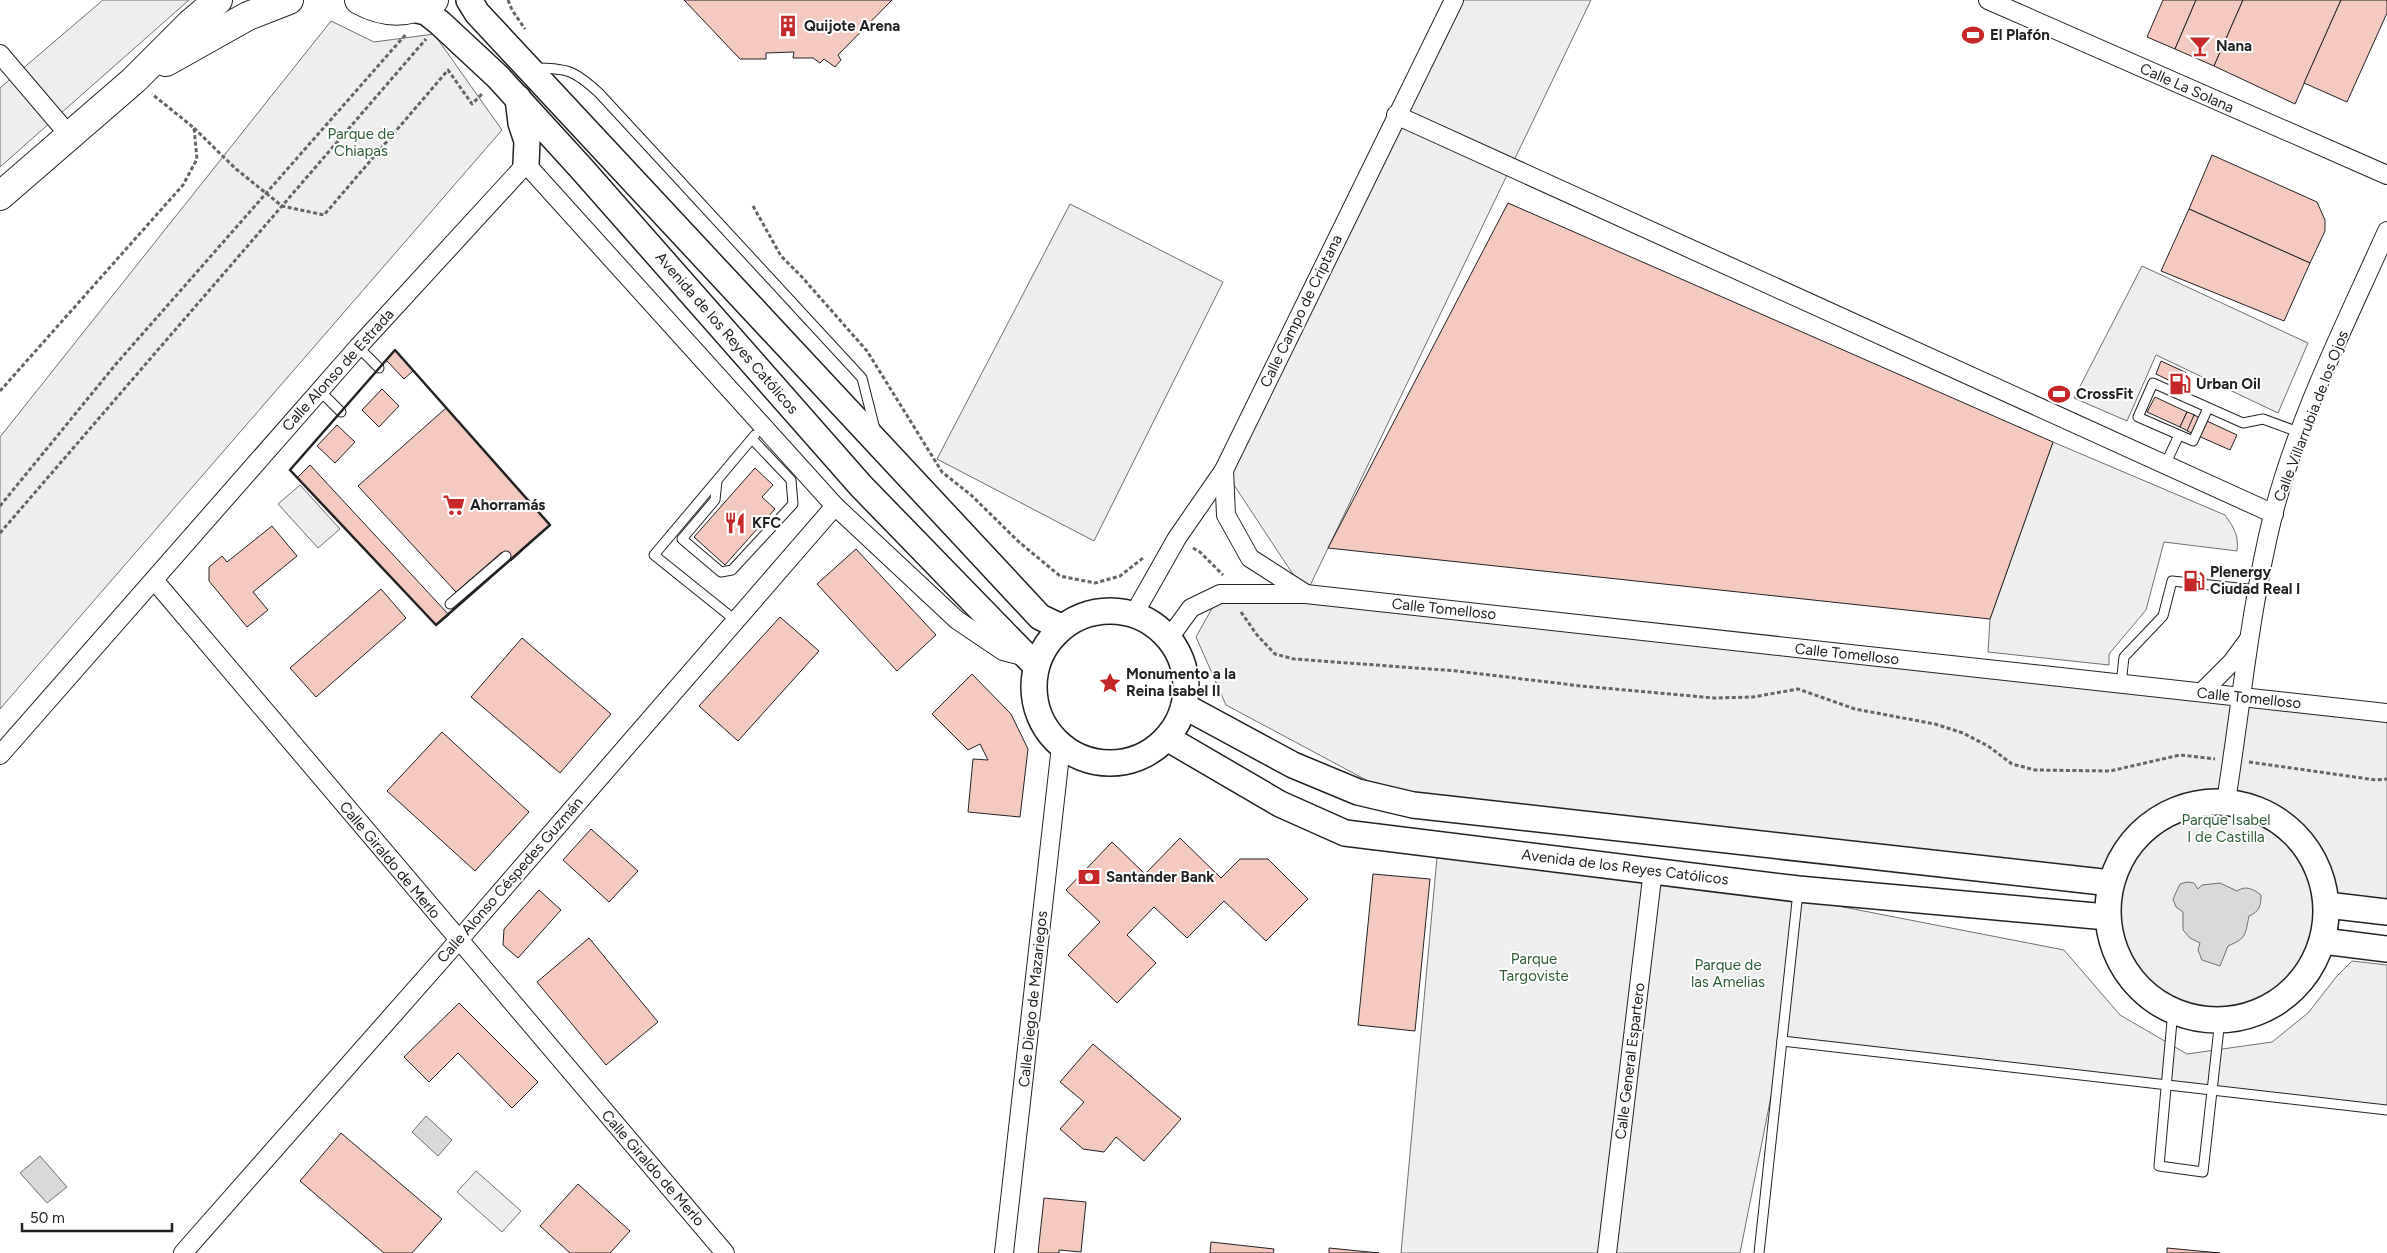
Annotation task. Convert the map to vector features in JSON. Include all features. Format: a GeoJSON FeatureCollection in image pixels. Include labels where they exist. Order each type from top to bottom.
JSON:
{"type":"FeatureCollection","features":[{"type":"Feature","properties":{"kind":"highway"},"geometry":{"type":"LineString","coordinates":[[0,196],[134,80],[190,24],[218,0]]}},
{"type":"Feature","properties":{"kind":"highway"},"geometry":{"type":"LineString","coordinates":[[134,80],[240,20],[288,0]]}},
{"type":"Feature","properties":{"kind":"highway"},"geometry":{"type":"LineString","coordinates":[[359,0],[387,11],[428,11]]}},
{"type":"Feature","properties":{"kind":"main road"},"geometry":{"type":"LineString","coordinates":[[469,0],[477,13],[1040,617],[1061,628]]}},
{"type":"Feature","properties":{"kind":"main road","name":"Avenida de los Reyes Católicos"},"geometry":{"type":"LineString","coordinates":[[428,11],[518,98],[861,486],[1032,662]]}},
{"type":"Feature","properties":{"kind":"main road"},"geometry":{"type":"LineString","coordinates":[[518,98],[520,123],[527,141],[526,164]]}},
{"type":"Feature","properties":{"kind":"main road"},"geometry":{"type":"LineString","coordinates":[[1112,610],[1134,614],[1169,638],[1182,662],[1186,677],[1184,706],[1167,738],[1150,752],[1132,760],[1112,763],[1093,761],[1061,746],[1042,723],[1034,700],[1032,662],[1061,628],[1089,613],[1112,610]]}},
{"type":"Feature","properties":{"kind":"main road"},"geometry":{"type":"LineString","coordinates":[[1184,706],[1293,765],[1358,792],[1413,805],[2111,882]]}},
{"type":"Feature","properties":{"kind":"main road","name":"Avenida de los Reyes Católicos"},"geometry":{"type":"LineString","coordinates":[[1167,738],[1280,804],[1345,833],[1798,889],[2107,917]]}},
{"type":"Feature","properties":{"kind":"main road"},"geometry":{"type":"LineString","coordinates":[[2226,802],[2270,814],[2294,832],[2318,866],[2325,890],[2327,906],[2323,941],[2307,975],[2278,1003],[2243,1018],[2202,1020],[2162,1006],[2128,976],[2114,950],[2107,917],[2111,882],[2126,848],[2152,822],[2187,805],[2226,802]]}},
{"type":"Feature","properties":{"kind":"main road"},"geometry":{"type":"LineString","coordinates":[[2327,906],[2387,912]]}},
{"type":"Feature","properties":{"kind":"main road"},"geometry":{"type":"LineString","coordinates":[[2323,941],[2387,949]]}},
{"type":"Feature","properties":{"kind":"street","name":"Calle Campo de Criptana"},"geometry":{"type":"LineString","coordinates":[[1134,614],[1177,538],[1224,470],[1396,115],[1454,0]]}},
{"type":"Feature","properties":{"kind":"street","name":"Calle La Solana"},"geometry":{"type":"LineString","coordinates":[[1988,0],[2387,176]]}},
{"type":"Feature","properties":{"kind":"street"},"geometry":{"type":"LineString","coordinates":[[0,54],[69,135]]}},
{"type":"Feature","properties":{"kind":"street"},"geometry":{"type":"LineString","coordinates":[[1396,115],[2274,514]]}},
{"type":"Feature","properties":{"kind":"street"},"geometry":{"type":"LineString","coordinates":[[526,164],[764,425],[835,506],[957,620],[1002,651],[1032,662]]}},
{"type":"Feature","properties":{"kind":"street","name":"Calle Alonso de Estrada"},"geometry":{"type":"LineString","coordinates":[[0,755],[358,347],[526,164]]}},
{"type":"Feature","properties":{"kind":"street","name":"Calle Villarrubia de los Ojos"},"geometry":{"type":"LineString","coordinates":[[2226,802],[2243,697],[2257,590],[2274,514],[2321,380],[2387,231]]}},
{"type":"Feature","properties":{"kind":"street","name":"Calle Tomelloso"},"geometry":{"type":"LineString","coordinates":[[1224,470],[1226,515],[1250,558],[1306,594]]}},
{"type":"Feature","properties":{"kind":"street","name":"Calle Alonso Céspedes Guzmán"},"geometry":{"type":"LineString","coordinates":[[183,1253],[458,941],[835,506]]}},
{"type":"Feature","properties":{"kind":"street","name":"Calle Giraldo de Merlo"},"geometry":{"type":"LineString","coordinates":[[154,580],[458,941],[725,1253]]}},
{"type":"Feature","properties":{"kind":"street","name":"Calle Tomelloso"},"geometry":{"type":"LineString","coordinates":[[1169,638],[1191,608],[1220,594],[1306,594],[2387,713]]}},
{"type":"Feature","properties":{"kind":"street","name":"Calle Villarrubia de los Ojos"},"geometry":{"type":"LineString","coordinates":[[2202,692],[2232,662],[2251,636]]}},
{"type":"Feature","properties":{"kind":"street","name":"Calle Diego de Mazariegos"},"geometry":{"type":"LineString","coordinates":[[1004,1253],[1061,746]]}},
{"type":"Feature","properties":{"kind":"street","name":"Calle General Espartero"},"geometry":{"type":"LineString","coordinates":[[1607,1253],[1653,870]]}},
{"type":"Feature","properties":{"kind":"lane"},"geometry":{"type":"LineString","coordinates":[[523,62],[563,68],[582,77],[605,100],[862,378],[879,444]]}},
{"type":"Feature","properties":{"kind":"lane"},"geometry":{"type":"LineString","coordinates":[[358,347],[379,368]]}},
{"type":"Feature","properties":{"kind":"lane"},"geometry":{"type":"LineString","coordinates":[[2208,408],[2193,441],[2138,417],[2153,382],[2243,423],[2263,419],[2301,433]]}},
{"type":"Feature","properties":{"kind":"lane"},"geometry":{"type":"LineString","coordinates":[[320,390],[341,412]]}},
{"type":"Feature","properties":{"kind":"lane"},"geometry":{"type":"LineString","coordinates":[[735,620],[654,555],[764,425]]}},
{"type":"Feature","properties":{"kind":"lane"},"geometry":{"type":"LineString","coordinates":[[2166,465],[2179,435]]}},
{"type":"Feature","properties":{"kind":"lane"},"geometry":{"type":"LineString","coordinates":[[717,481],[715,500],[682,539],[722,572],[732,570],[793,504],[792,480],[752,439]]}},
{"type":"Feature","properties":{"kind":"lane"},"geometry":{"type":"LineString","coordinates":[[450,604],[506,556]]}},
{"type":"Feature","properties":{"kind":"lane"},"geometry":{"type":"LineString","coordinates":[[2121,684],[2124,657],[2163,616],[2172,581],[2257,590]]}},
{"type":"Feature","properties":{"kind":"lane"},"geometry":{"type":"LineString","coordinates":[[1758,1253],[1798,889]]}},
{"type":"Feature","properties":{"kind":"lane"},"geometry":{"type":"LineString","coordinates":[[2173,1010],[2159,1166],[2203,1172],[2220,1019]]}},
{"type":"Feature","properties":{"kind":"lane"},"geometry":{"type":"LineString","coordinates":[[1782,1041],[2387,1110]]}},
{"type":"Feature","properties":{"kind":"path"},"geometry":{"type":"LineString","coordinates":[[508,0],[512,10],[533,40],[523,62]]}},
{"type":"Feature","properties":{"kind":"path"},"geometry":{"type":"LineString","coordinates":[[0,506],[116,364],[428,11]]}},
{"type":"Feature","properties":{"kind":"path"},"geometry":{"type":"LineString","coordinates":[[0,533],[282,206],[428,11]]}},
{"type":"Feature","properties":{"kind":"path"},"geometry":{"type":"LineString","coordinates":[[134,80],[194,128],[236,169],[282,206],[324,215],[448,70],[472,104],[498,77]]}},
{"type":"Feature","properties":{"kind":"path"},"geometry":{"type":"LineString","coordinates":[[0,390],[183,185],[197,159],[194,128]]}},
{"type":"Feature","properties":{"kind":"green space"},"geometry":{"type":"Polygon","coordinates":[[[103,0],[189,0],[0,167],[0,88],[103,0]]]}},
{"type":"Feature","properties":{"kind":"green space"},"geometry":{"type":"Polygon","coordinates":[[[1458,0],[1591,0],[1306,594],[1224,470],[1458,0]]]}},
{"type":"Feature","properties":{"kind":"green space","name":"Parque de Chiapas"},"geometry":{"type":"Polygon","coordinates":[[[331,21],[374,42],[434,34],[502,130],[0,709],[0,437],[331,21]]]}},
{"type":"Feature","properties":{"kind":"green space"},"geometry":{"type":"Polygon","coordinates":[[[1070,204],[1223,282],[1094,541],[937,459],[1070,204]]]}},
{"type":"Feature","properties":{"kind":"green space"},"geometry":{"type":"Polygon","coordinates":[[[2142,266],[2308,343],[2278,413],[2156,355],[2127,421],[2074,398],[2142,266]]]}},
{"type":"Feature","properties":{"kind":"green space"},"geometry":{"type":"Polygon","coordinates":[[[2053,442],[2225,515],[2236,536],[2237,551],[2164,542],[2146,610],[2109,654],[2109,665],[1988,652],[1990,619],[2053,442]]]}},
{"type":"Feature","properties":{"kind":"green space"},"geometry":{"type":"Polygon","coordinates":[[[300,485],[340,529],[318,548],[278,504],[300,485]]]}},
{"type":"Feature","properties":{"kind":"green space","name":"Parque Isabel I de Castilla"},"geometry":{"type":"Polygon","coordinates":[[[1220,594],[2387,718],[2387,912],[2327,906],[2301,974],[2243,1018],[2173,1010],[2128,976],[2110,883],[1413,805],[1226,705],[1196,637],[1220,594]]]}},
{"type":"Feature","properties":{"kind":"green space"},"geometry":{"type":"Polygon","coordinates":[[[1438,846],[1653,870],[2064,950],[2120,1015],[2187,1054],[2272,1042],[2308,1013],[2337,976],[2352,961],[2387,965],[2387,1110],[1782,1041],[1740,1253],[1401,1253],[1438,846]]]}},
{"type":"Feature","properties":{"kind":"green space"},"geometry":{"type":"Polygon","coordinates":[[[476,1171],[521,1211],[502,1232],[457,1192],[476,1171]]]}},
{"type":"Feature","properties":{"kind":"shaded area"},"geometry":{"type":"Polygon","coordinates":[[[2194,883],[2198,889],[2202,885],[2220,883],[2237,891],[2243,888],[2249,889],[2261,895],[2259,908],[2249,916],[2244,935],[2239,941],[2228,946],[2220,966],[2202,960],[2198,950],[2200,943],[2190,938],[2183,930],[2183,912],[2176,907],[2173,899],[2180,884],[2194,883]]]}},
{"type":"Feature","properties":{"kind":"shaded area"},"geometry":{"type":"Polygon","coordinates":[[[426,1116],[452,1140],[438,1156],[412,1132],[426,1116]]]}},
{"type":"Feature","properties":{"kind":"shaded area"},"geometry":{"type":"Polygon","coordinates":[[[40,1156],[67,1187],[47,1203],[20,1173],[40,1156]]]}},
{"type":"Feature","properties":{"kind":"building","name":"Quijote Arena"},"geometry":{"type":"Polygon","coordinates":[[[684,0],[892,0],[838,55],[841,60],[835,67],[824,59],[820,63],[813,58],[793,58],[794,52],[766,53],[766,59],[740,59],[684,0]]]}},
{"type":"Feature","properties":{"kind":"building"},"geometry":{"type":"Polygon","coordinates":[[[2163,0],[2196,0],[2175,49],[2147,37],[2163,0]]]}},
{"type":"Feature","properties":{"kind":"building"},"geometry":{"type":"Polygon","coordinates":[[[2196,0],[2243,0],[2214,66],[2175,49],[2196,0]]]}},
{"type":"Feature","properties":{"kind":"building"},"geometry":{"type":"Polygon","coordinates":[[[2243,0],[2341,0],[2295,104],[2214,66],[2243,0]]]}},
{"type":"Feature","properties":{"kind":"building"},"geometry":{"type":"Polygon","coordinates":[[[2341,0],[2387,0],[2387,13],[2347,102],[2304,83],[2341,0]]]}},
{"type":"Feature","properties":{"kind":"building"},"geometry":{"type":"Polygon","coordinates":[[[2212,155],[2317,202],[2325,220],[2325,231],[2310,263],[2189,209],[2212,155]]]}},
{"type":"Feature","properties":{"kind":"building"},"geometry":{"type":"Polygon","coordinates":[[[1508,203],[2053,442],[1990,619],[1328,548],[1508,203]]]}},
{"type":"Feature","properties":{"kind":"building"},"geometry":{"type":"Polygon","coordinates":[[[2189,209],[2310,263],[2284,321],[2161,271],[2189,209]]]}},
{"type":"Feature","properties":{"kind":"building"},"geometry":{"type":"Polygon","coordinates":[[[395,350],[413,371],[404,379],[386,360],[395,350]]]}},
{"type":"Feature","properties":{"kind":"building"},"geometry":{"type":"Polygon","coordinates":[[[2161,361],[2187,373],[2181,386],[2156,374],[2161,361]]]}},
{"type":"Feature","properties":{"kind":"building"},"geometry":{"type":"Polygon","coordinates":[[[382,389],[399,406],[379,427],[362,410],[382,389]]]}},
{"type":"Feature","properties":{"kind":"building"},"geometry":{"type":"Polygon","coordinates":[[[2155,397],[2187,412],[2180,427],[2147,412],[2155,397]]]}},
{"type":"Feature","properties":{"kind":"building","name":"Ahorramás"},"geometry":{"type":"Polygon","coordinates":[[[446,408],[550,525],[511,561],[502,552],[456,592],[358,486],[446,408]]]}},
{"type":"Feature","properties":{"kind":"building"},"geometry":{"type":"Polygon","coordinates":[[[2187,412],[2195,415],[2188,431],[2180,427],[2187,412]]]}},
{"type":"Feature","properties":{"kind":"building"},"geometry":{"type":"Polygon","coordinates":[[[2194,415],[2237,435],[2230,450],[2187,431],[2194,415]]]}},
{"type":"Feature","properties":{"kind":"building"},"geometry":{"type":"Polygon","coordinates":[[[337,425],[355,442],[335,463],[317,446],[337,425]]]}},
{"type":"Feature","properties":{"kind":"building"},"geometry":{"type":"Polygon","coordinates":[[[310,465],[449,615],[436,625],[297,478],[310,465]]]}},
{"type":"Feature","properties":{"kind":"building","name":"KFC"},"geometry":{"type":"Polygon","coordinates":[[[755,468],[773,485],[762,497],[775,509],[725,565],[694,537],[755,468]]]}},
{"type":"Feature","properties":{"kind":"building"},"geometry":{"type":"Polygon","coordinates":[[[272,526],[297,556],[253,592],[268,610],[247,627],[209,581],[209,567],[222,556],[227,562],[272,526]]]}},
{"type":"Feature","properties":{"kind":"building"},"geometry":{"type":"Polygon","coordinates":[[[856,549],[936,635],[897,671],[817,584],[856,549]]]}},
{"type":"Feature","properties":{"kind":"building"},"geometry":{"type":"Polygon","coordinates":[[[381,589],[406,618],[316,697],[290,668],[381,589]]]}},
{"type":"Feature","properties":{"kind":"building"},"geometry":{"type":"Polygon","coordinates":[[[780,617],[819,651],[738,741],[699,706],[780,617]]]}},
{"type":"Feature","properties":{"kind":"building"},"geometry":{"type":"Polygon","coordinates":[[[522,638],[611,714],[560,773],[471,697],[522,638]]]}},
{"type":"Feature","properties":{"kind":"building"},"geometry":{"type":"Polygon","coordinates":[[[972,674],[1011,714],[1028,749],[1020,817],[968,812],[973,759],[988,760],[980,744],[968,750],[932,714],[972,674]]]}},
{"type":"Feature","properties":{"kind":"building"},"geometry":{"type":"Polygon","coordinates":[[[442,732],[529,812],[475,871],[387,791],[442,732]]]}},
{"type":"Feature","properties":{"kind":"building"},"geometry":{"type":"Polygon","coordinates":[[[591,829],[638,871],[609,902],[563,860],[591,829]]]}},
{"type":"Feature","properties":{"kind":"building"},"geometry":{"type":"Polygon","coordinates":[[[1180,838],[1221,878],[1240,859],[1268,859],[1308,899],[1266,941],[1224,901],[1187,938],[1154,907],[1127,935],[1156,963],[1117,1003],[1068,955],[1100,922],[1066,890],[1112,842],[1145,874],[1180,838]]]}},
{"type":"Feature","properties":{"kind":"building"},"geometry":{"type":"Polygon","coordinates":[[[1373,874],[1430,879],[1415,1031],[1358,1025],[1373,874]]]}},
{"type":"Feature","properties":{"kind":"building"},"geometry":{"type":"Polygon","coordinates":[[[539,890],[561,910],[518,958],[503,945],[504,929],[539,890]]]}},
{"type":"Feature","properties":{"kind":"building"},"geometry":{"type":"Polygon","coordinates":[[[589,938],[658,1022],[606,1065],[537,982],[589,938]]]}},
{"type":"Feature","properties":{"kind":"building"},"geometry":{"type":"Polygon","coordinates":[[[459,1003],[538,1082],[512,1108],[458,1053],[429,1082],[404,1057],[459,1003]]]}},
{"type":"Feature","properties":{"kind":"building"},"geometry":{"type":"Polygon","coordinates":[[[1093,1044],[1181,1119],[1144,1161],[1116,1137],[1104,1152],[1083,1149],[1060,1129],[1084,1102],[1060,1082],[1093,1044]]]}},
{"type":"Feature","properties":{"kind":"building"},"geometry":{"type":"Polygon","coordinates":[[[341,1133],[442,1219],[412,1253],[384,1253],[300,1181],[341,1133]]]}},
{"type":"Feature","properties":{"kind":"building"},"geometry":{"type":"Polygon","coordinates":[[[578,1184],[630,1231],[610,1253],[570,1253],[540,1226],[578,1184]]]}},
{"type":"Feature","properties":{"kind":"building"},"geometry":{"type":"Polygon","coordinates":[[[1044,1198],[1086,1202],[1081,1252],[1059,1250],[1059,1253],[1038,1253],[1044,1198]]]}},
{"type":"Feature","properties":{"kind":"building"},"geometry":{"type":"Polygon","coordinates":[[[1211,1242],[1274,1249],[1273,1253],[1210,1253],[1211,1242]]]}},
{"type":"Feature","properties":{"kind":"building"},"geometry":{"type":"Polygon","coordinates":[[[1329,1248],[1379,1253],[1329,1253],[1329,1248]]]}},
{"type":"Feature","properties":{"kind":"building"},"geometry":{"type":"Polygon","coordinates":[[[2167,1248],[2220,1253],[2167,1253],[2167,1248]]]}},
{"type":"Feature","properties":{"kind":"wall"},"geometry":{"type":"LineString","coordinates":[[395,350],[550,525],[436,625],[290,470],[395,350]]}},
{"type":"Feature","properties":{"kind":"place","name":"Quijote Arena"},"geometry":{"type":"Point","coordinates":[788,26]}},
{"type":"Feature","properties":{"kind":"place","name":"El Plafón"},"geometry":{"type":"Point","coordinates":[1973,35]}},
{"type":"Feature","properties":{"kind":"place","name":"Nana"},"geometry":{"type":"Point","coordinates":[2200,46]}},
{"type":"Feature","properties":{"kind":"place","name":"Urban Oil"},"geometry":{"type":"Point","coordinates":[2180,384]}},
{"type":"Feature","properties":{"kind":"place","name":"CrossFit"},"geometry":{"type":"Point","coordinates":[2059,394]}},
{"type":"Feature","properties":{"kind":"place","name":"Ahorramás"},"geometry":{"type":"Point","coordinates":[454,505]}},
{"type":"Feature","properties":{"kind":"place","name":"KFC"},"geometry":{"type":"Point","coordinates":[735,523]}},
{"type":"Feature","properties":{"kind":"place","name":"Plenergy Ciudad Real I"},"geometry":{"type":"Point","coordinates":[2194,581]}},
{"type":"Feature","properties":{"kind":"place","name":"Monumento a la Reina Isabel II"},"geometry":{"type":"Point","coordinates":[1110,683]}},
{"type":"Feature","properties":{"kind":"place","name":"Santander Bank"},"geometry":{"type":"Point","coordinates":[1089,877]}},
{"type":"Feature","properties":{"kind":"park label","name":"Parque Targoviste"},"geometry":{"type":"Point","coordinates":[1534,968]}},
{"type":"Feature","properties":{"kind":"park label","name":"Parque de las Amelias"},"geometry":{"type":"Point","coordinates":[1728,974]}}]}
